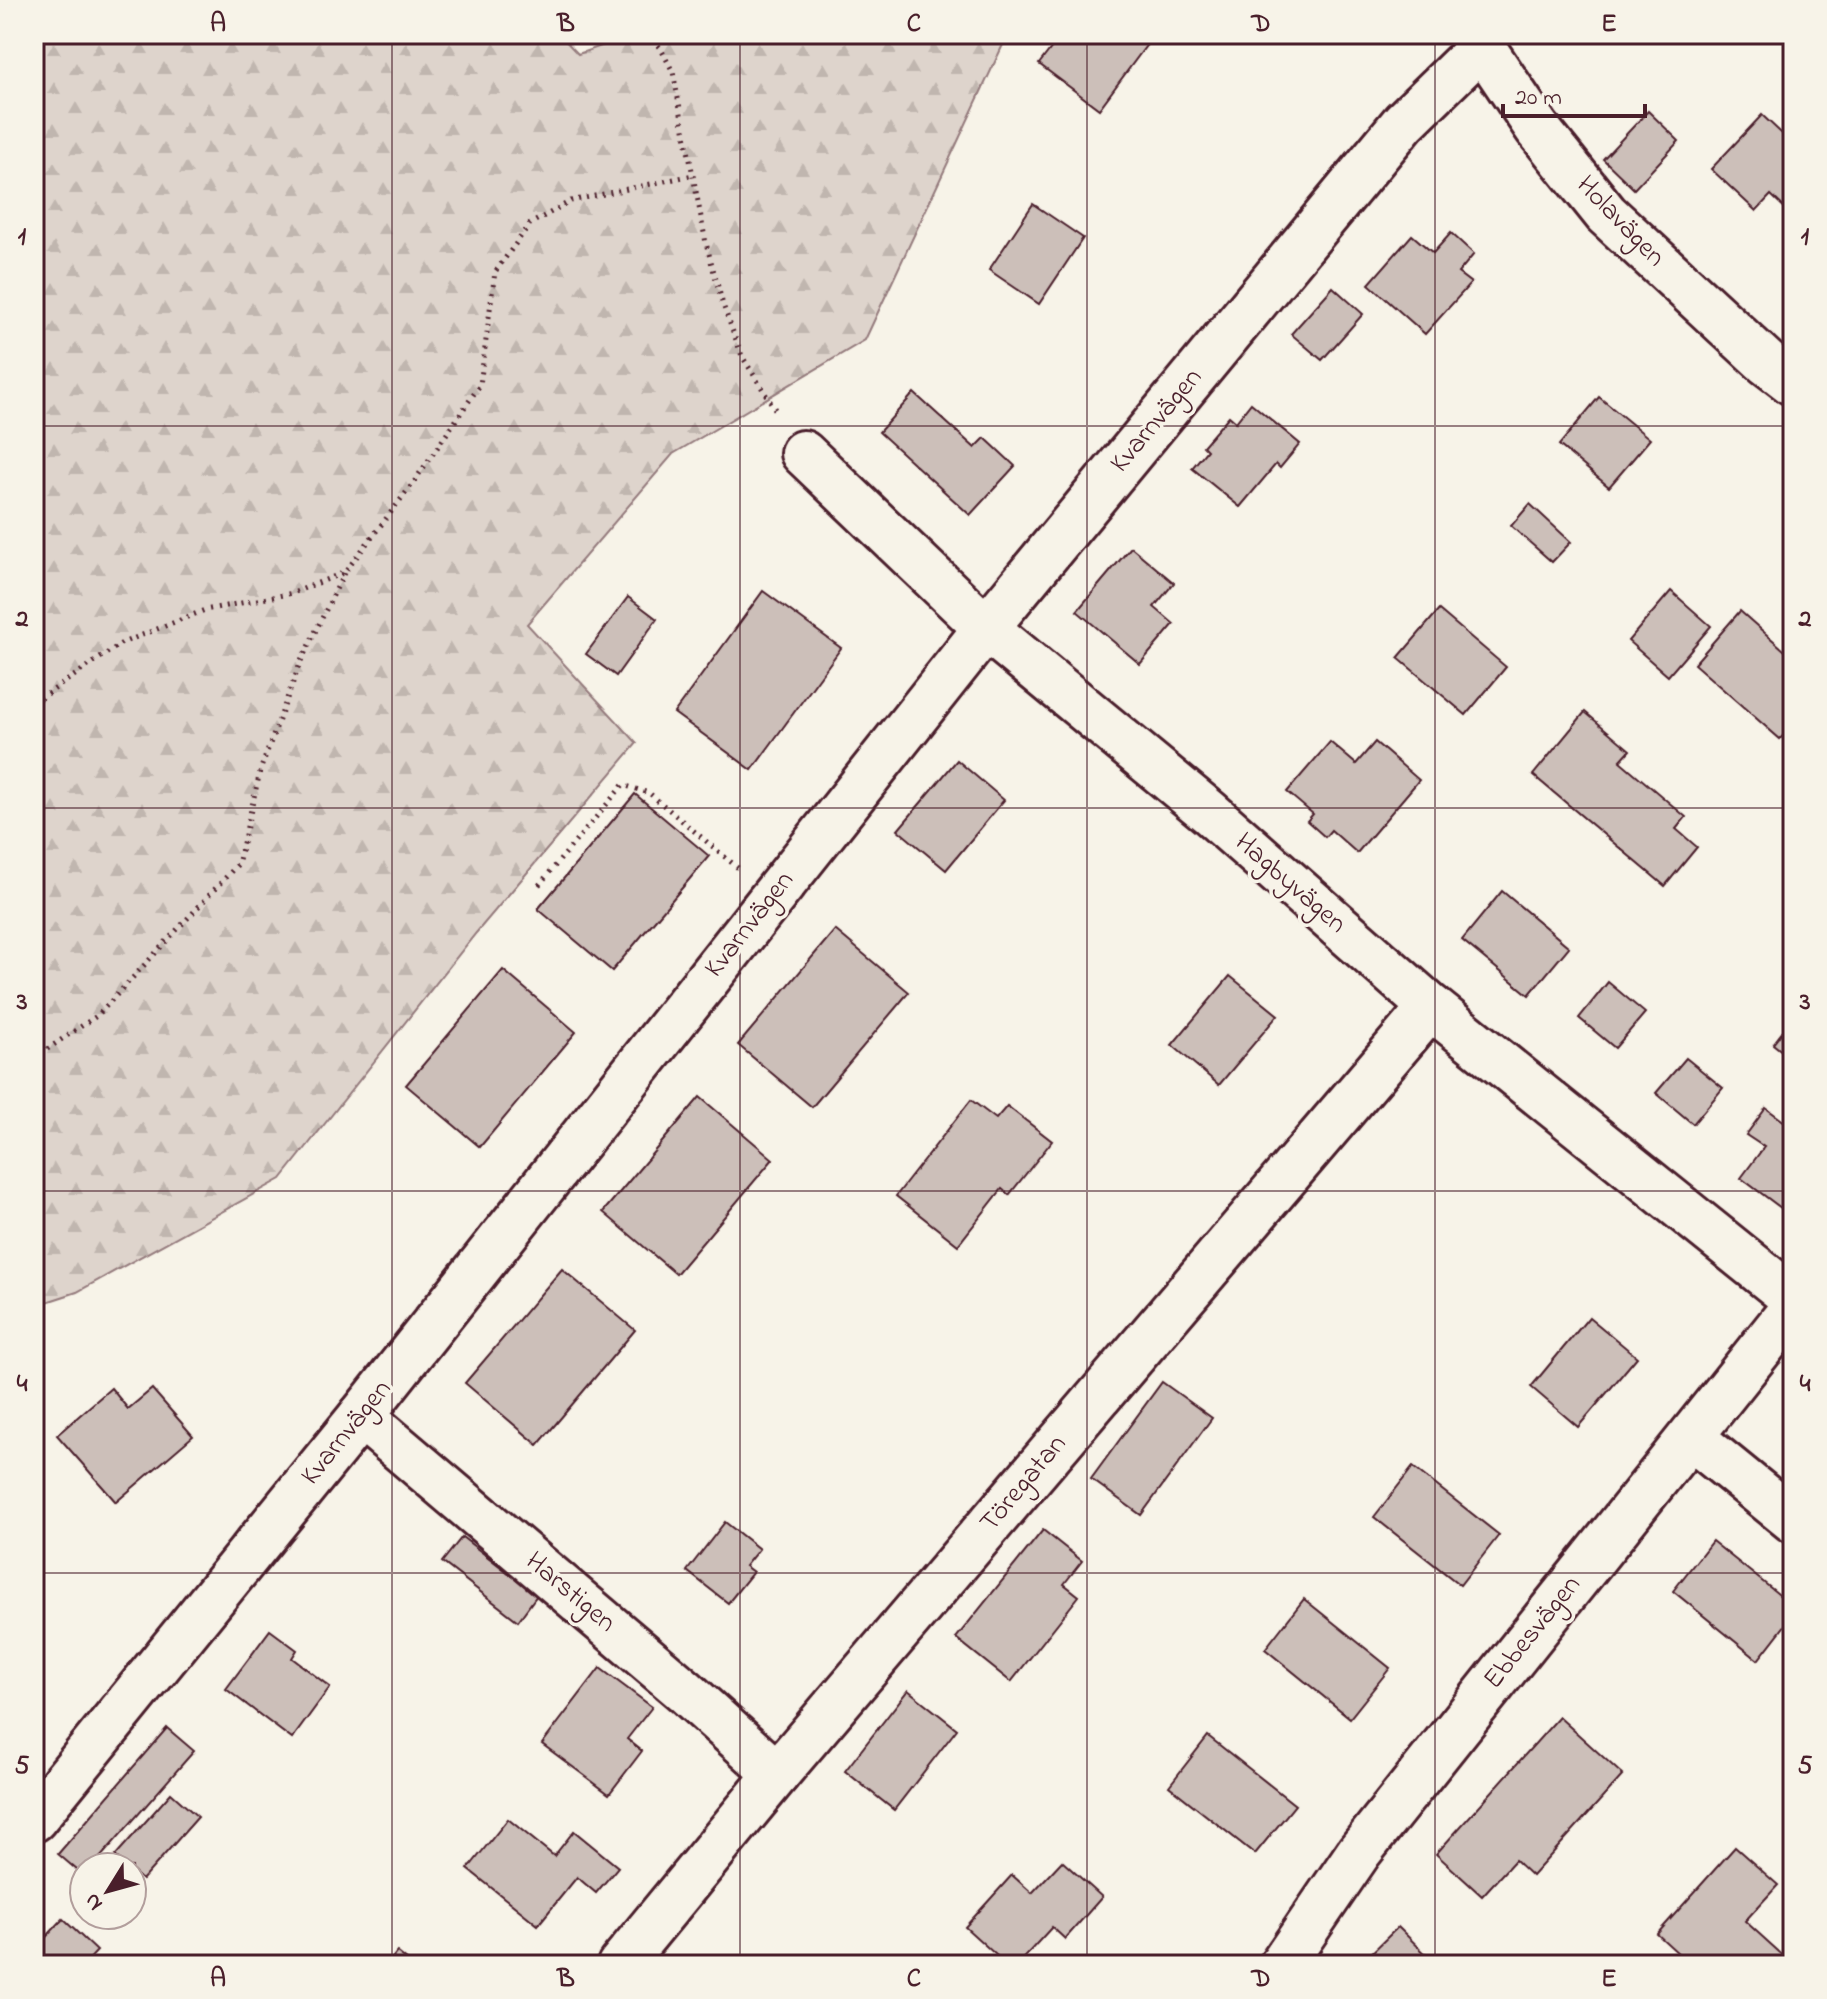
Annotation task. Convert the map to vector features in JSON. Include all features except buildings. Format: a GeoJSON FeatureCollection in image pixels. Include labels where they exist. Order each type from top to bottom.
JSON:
{"type":"FeatureCollection","features":[{"type":"Feature","properties":{"kind":"street","name":"Holavägen"},"geometry":{"type":"LineString","coordinates":[[1480,40],[1537,128],[1606,214],[1767,363],[1793,383]]}},
{"type":"Feature","properties":{"kind":"street","name":"Kvarnvägen"},"geometry":{"type":"LineString","coordinates":[[34,1819],[361,1416],[986,628],[1404,122],[1480,40]]}},
{"type":"Feature","properties":{"kind":"street","name":"Hagbyvägen"},"geometry":{"type":"LineString","coordinates":[[803,453],[986,628],[1209,812],[1431,1007],[1793,1298]]}},
{"type":"Feature","properties":{"kind":"street","name":"Töregatan"},"geometry":{"type":"LineString","coordinates":[[620,1965],[777,1774],[1431,1007]]}},
{"type":"Feature","properties":{"kind":"street","name":"Ebbesvägen"},"geometry":{"type":"LineString","coordinates":[[1282,1965],[1359,1852],[1793,1308]]}},
{"type":"Feature","properties":{"kind":"street","name":"Harstigen"},"geometry":{"type":"LineString","coordinates":[[361,1416],[685,1691],[777,1774]]}},
{"type":"Feature","properties":{"kind":"street"},"geometry":{"type":"LineString","coordinates":[[1691,1437],[1793,1520]]}},
{"type":"Feature","properties":{"kind":"path"},"geometry":{"type":"LineString","coordinates":[[34,47],[55,34]]}},
{"type":"Feature","properties":{"kind":"path"},"geometry":{"type":"LineString","coordinates":[[647,34],[660,47],[673,72],[706,243],[723,305],[742,356],[803,453]]}},
{"type":"Feature","properties":{"kind":"path"},"geometry":{"type":"LineString","coordinates":[[34,1058],[98,1015],[238,864],[261,768],[301,661],[345,572],[411,486],[480,385],[495,272],[530,224],[571,201],[693,175]]}},
{"type":"Feature","properties":{"kind":"path"},"geometry":{"type":"LineString","coordinates":[[34,703],[122,643],[205,610],[293,593],[345,572]]}},
{"type":"Feature","properties":{"kind":"path"},"geometry":{"type":"LineString","coordinates":[[539,885],[623,785],[649,793],[772,898]]}},
{"type":"Feature","properties":{"kind":"green space"},"geometry":{"type":"Polygon","coordinates":[[[34,34],[559,34],[578,54],[636,34],[1008,34],[865,340],[673,454],[527,624],[637,743],[476,933],[281,1179],[77,1292],[34,1306],[34,34]]]}}]}
